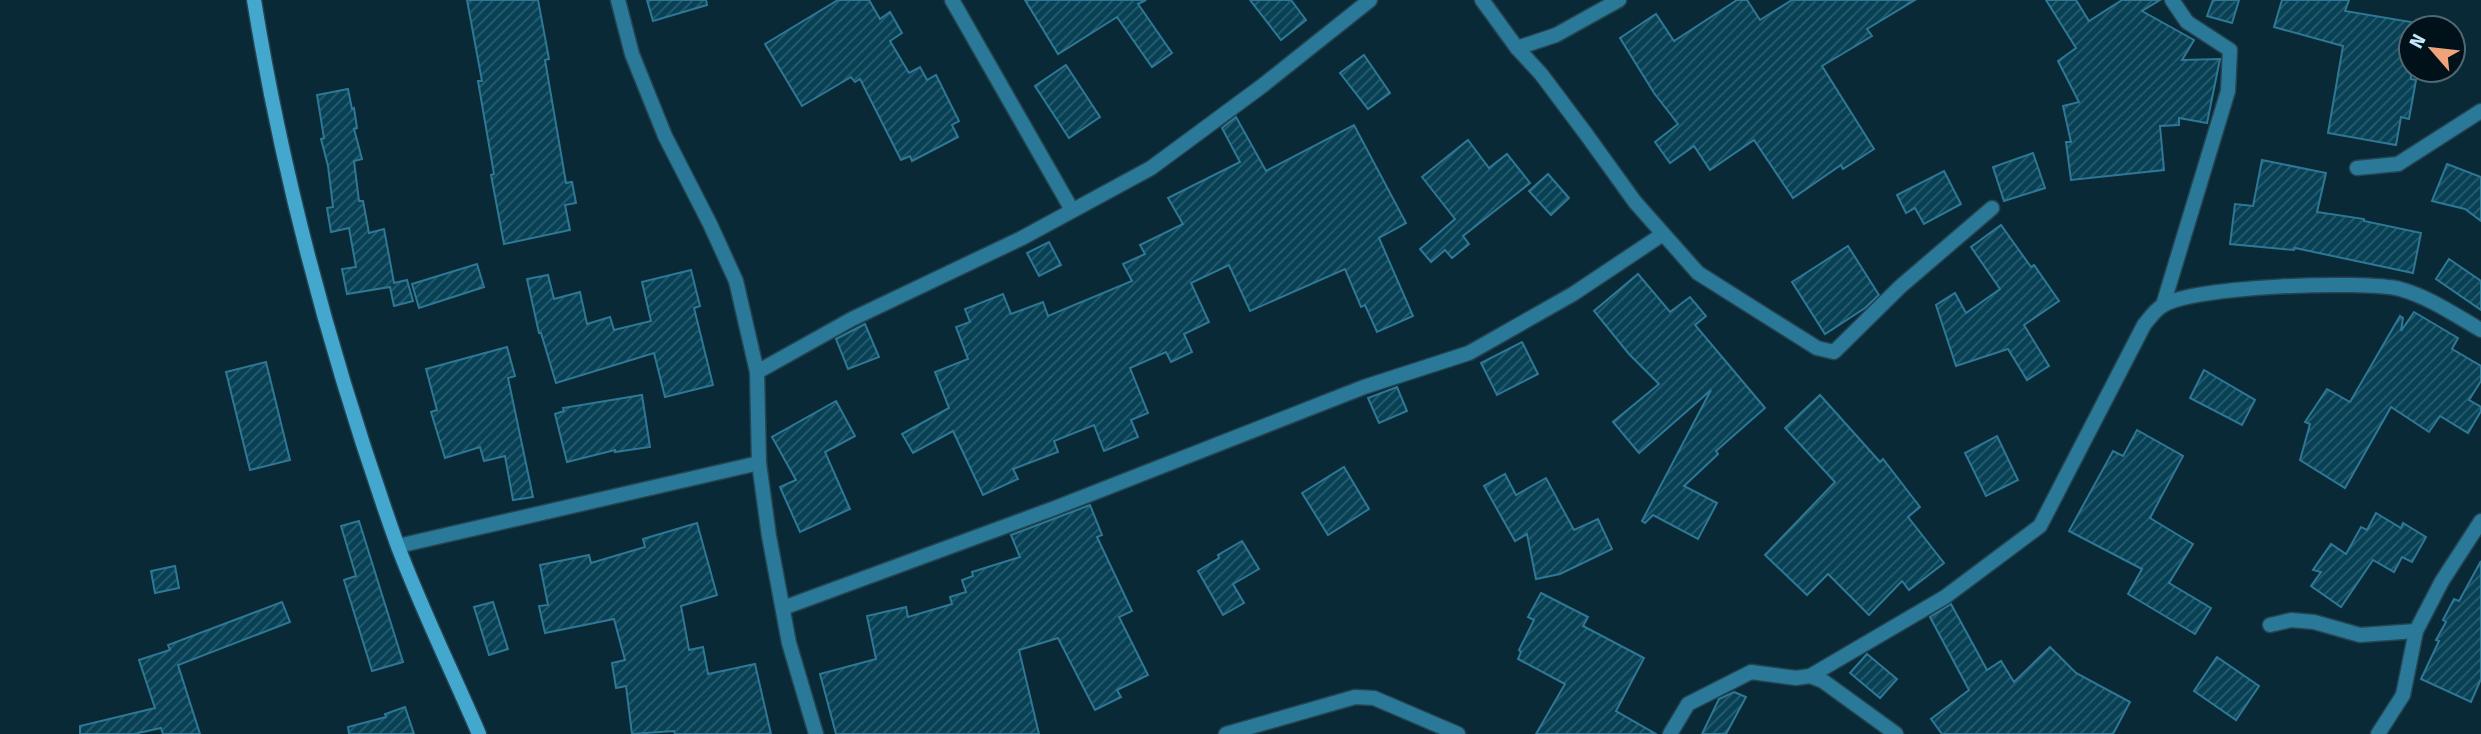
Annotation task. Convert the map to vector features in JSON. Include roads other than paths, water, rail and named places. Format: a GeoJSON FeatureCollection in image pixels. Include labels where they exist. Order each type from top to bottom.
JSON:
{"type":"FeatureCollection","features":[{"type":"Feature","properties":{"kind":"main road"},"geometry":{"type":"LineString","coordinates":[[254,0],[268,84],[313,278],[398,547],[479,734]]}},
{"type":"Feature","properties":{"kind":"street"},"geometry":{"type":"LineString","coordinates":[[618,0],[632,54],[665,136],[736,281],[757,372],[759,463],[769,536],[789,643],[816,734]]}},
{"type":"Feature","properties":{"kind":"street"},"geometry":{"type":"LineString","coordinates":[[952,0],[1072,210]]}},
{"type":"Feature","properties":{"kind":"street"},"geometry":{"type":"LineString","coordinates":[[757,372],[852,319],[1022,238],[1151,168],[1262,86],[1370,0]]}},
{"type":"Feature","properties":{"kind":"street"},"geometry":{"type":"LineString","coordinates":[[1482,0],[1517,48],[1548,84],[1634,202],[1698,273],[1817,348],[1835,352],[1901,286],[1992,208]]}},
{"type":"Feature","properties":{"kind":"street"},"geometry":{"type":"LineString","coordinates":[[1517,48],[1556,35],[1619,0]]}},
{"type":"Feature","properties":{"kind":"street"},"geometry":{"type":"LineString","coordinates":[[1670,734],[1688,704],[1751,671],[1796,678],[1810,676],[1945,597],[2040,526],[2144,325],[2163,305],[2228,91],[2230,50],[2187,22],[2172,0]]}},
{"type":"Feature","properties":{"kind":"street"},"geometry":{"type":"LineString","coordinates":[[2357,168],[2398,164],[2481,111]]}},
{"type":"Feature","properties":{"kind":"street"},"geometry":{"type":"LineString","coordinates":[[783,608],[1055,508],[1364,387],[1469,353],[1573,293],[1663,234]]}},
{"type":"Feature","properties":{"kind":"street"},"geometry":{"type":"LineString","coordinates":[[2163,305],[2190,296],[2315,284],[2380,286],[2400,289],[2422,297],[2481,330]]}},
{"type":"Feature","properties":{"kind":"street"},"geometry":{"type":"LineString","coordinates":[[398,547],[759,463]]}},
{"type":"Feature","properties":{"kind":"street"},"geometry":{"type":"LineString","coordinates":[[2378,734],[2403,695],[2416,631],[2442,581],[2481,522]]}},
{"type":"Feature","properties":{"kind":"street"},"geometry":{"type":"LineString","coordinates":[[2270,625],[2291,620],[2314,622],[2360,635],[2416,631]]}},
{"type":"Feature","properties":{"kind":"street"},"geometry":{"type":"LineString","coordinates":[[1810,676],[1824,681],[1896,734]]}},
{"type":"Feature","properties":{"kind":"street"},"geometry":{"type":"LineString","coordinates":[[1226,734],[1355,697],[1374,698],[1458,734]]}}]}
